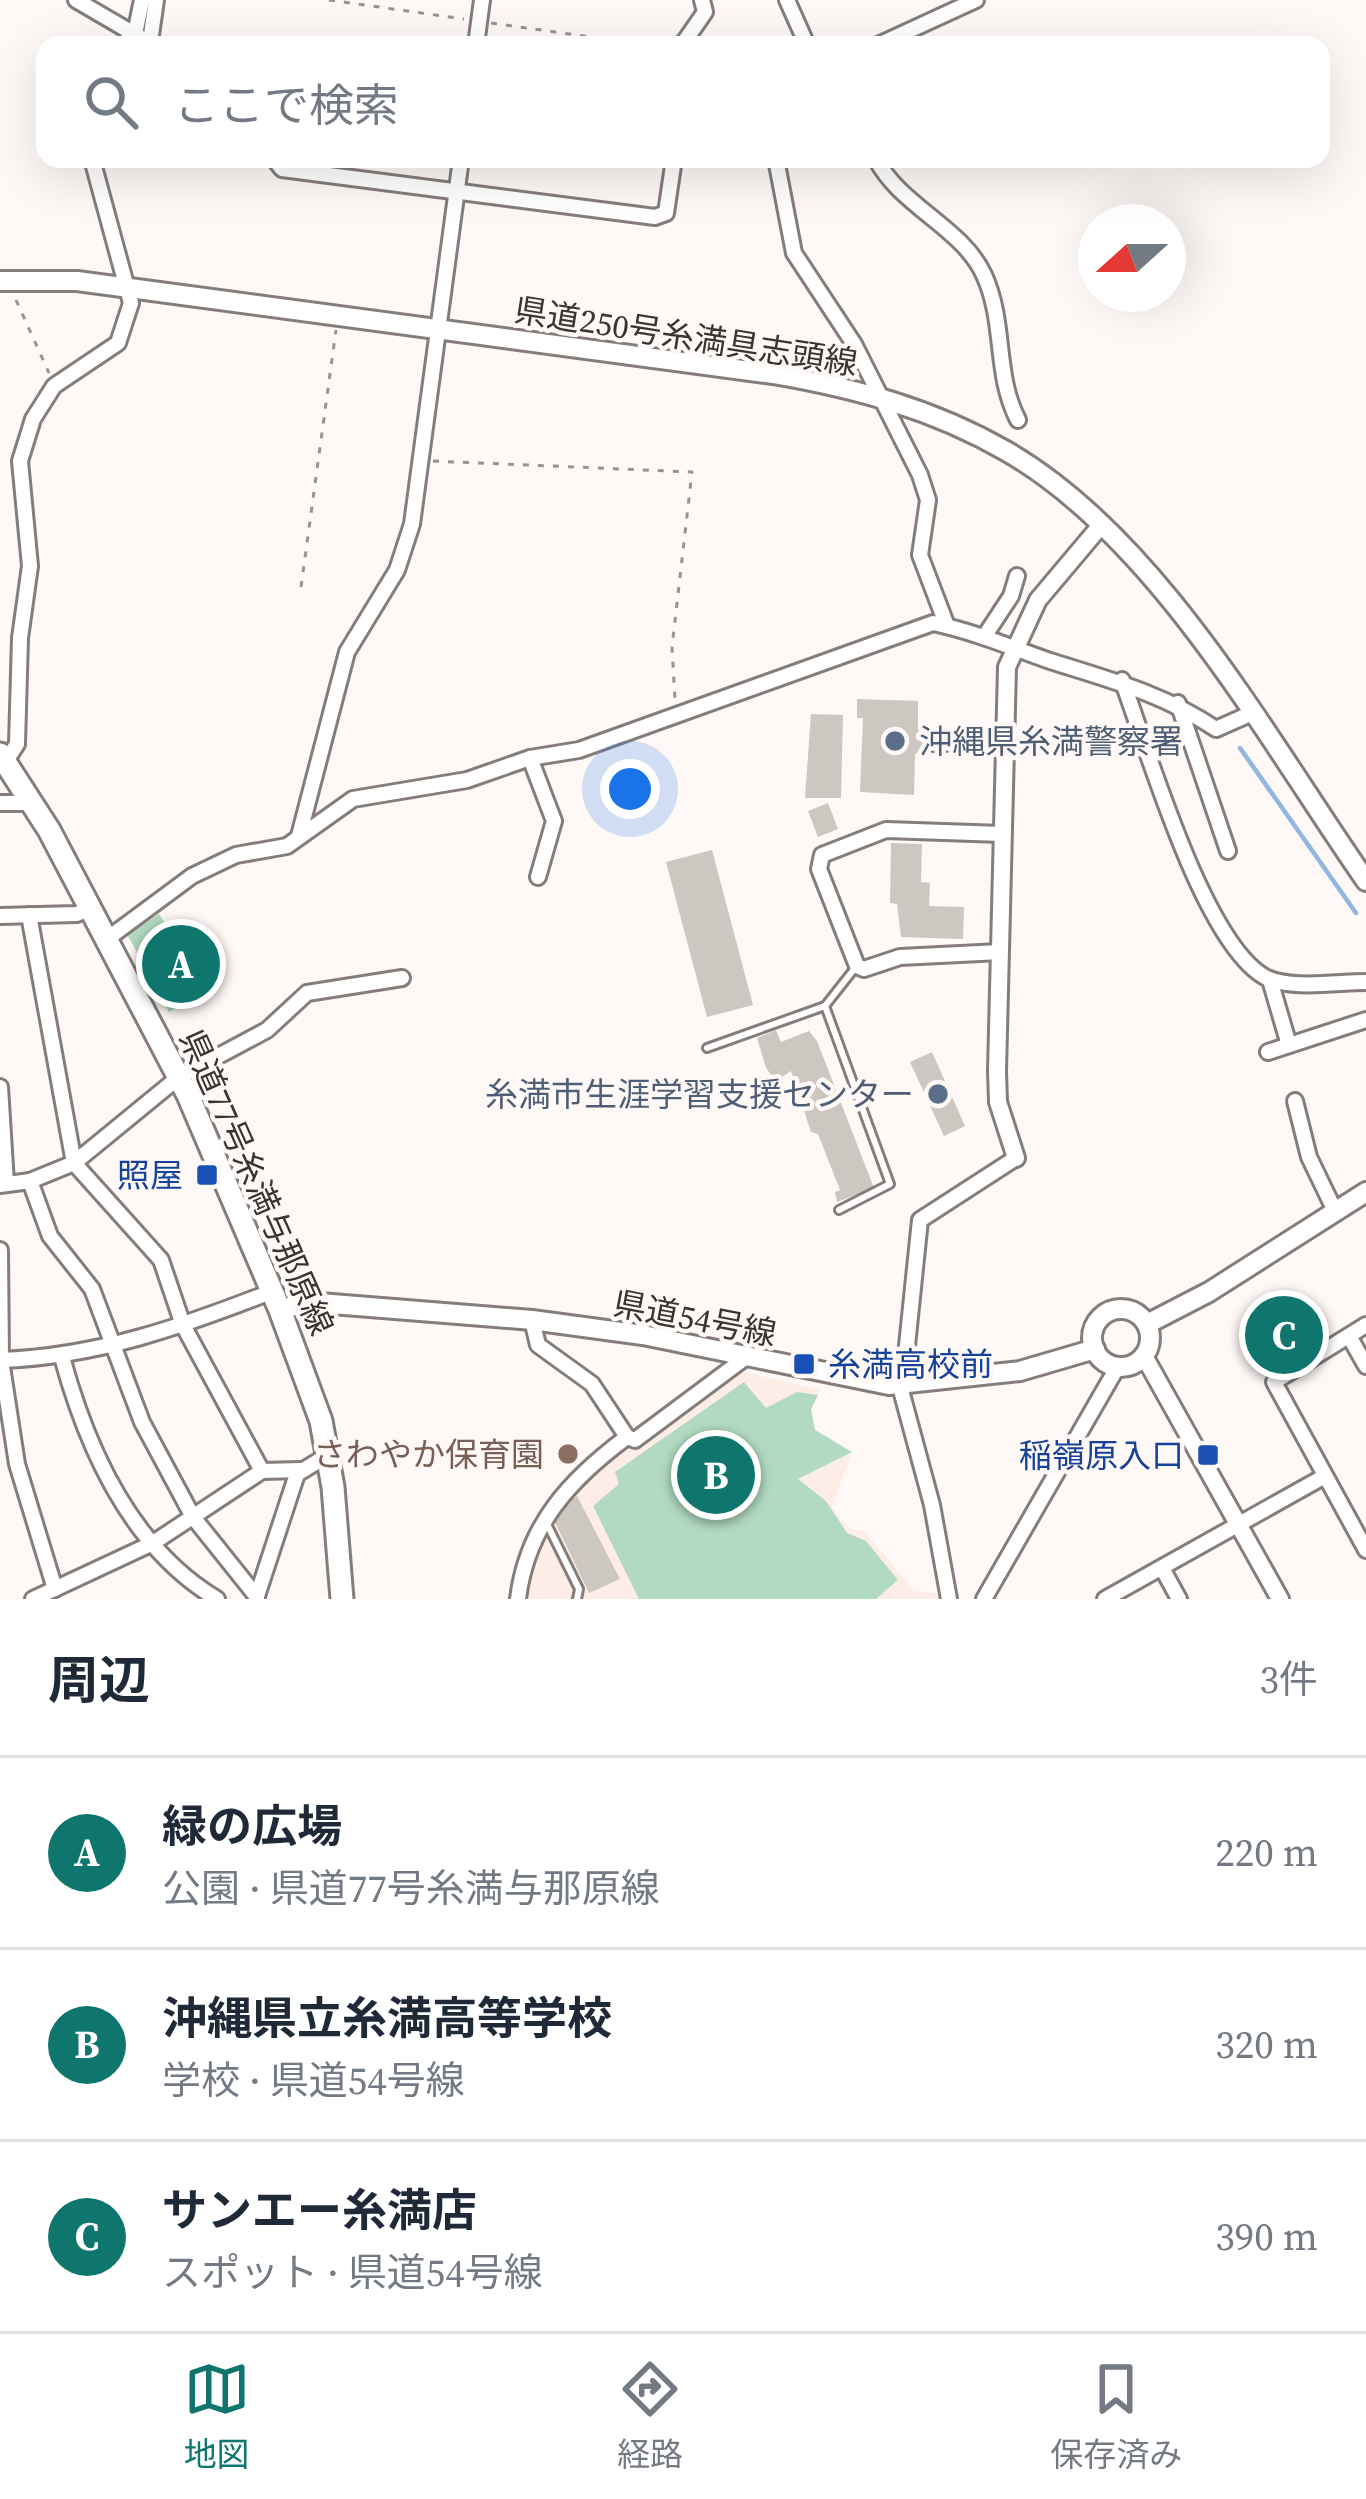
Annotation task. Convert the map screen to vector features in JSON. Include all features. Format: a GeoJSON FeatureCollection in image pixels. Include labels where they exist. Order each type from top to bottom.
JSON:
{"type":"FeatureCollection","features":[{"type":"Feature","properties":{"kind":"main road","name":"県道250号糸満具志頭線"},"geometry":{"type":"LineString","coordinates":[[1,281],[128,288],[773,374],[881,397],[949,422],[1008,452],[1102,524],[1137,559],[1366,880]]}},
{"type":"Feature","properties":{"kind":"main road","name":"県道77号糸満与那原線"},"geometry":{"type":"LineString","coordinates":[[3,758],[34,803],[178,1077],[276,1301],[328,1455],[343,1599]]}},
{"type":"Feature","properties":{"kind":"main road"},"geometry":{"type":"LineString","coordinates":[[1147,1324],[1209,1292],[1366,1192]]}},
{"type":"Feature","properties":{"kind":"main road","name":"県道54号線"},"geometry":{"type":"LineString","coordinates":[[276,1301],[532,1320],[643,1335],[863,1383],[903,1385],[1020,1371],[1095,1349]]}},
{"type":"Feature","properties":{"kind":"main road"},"geometry":{"type":"LineString","coordinates":[[1133,1311],[1147,1324],[1150,1341],[1144,1356],[1118,1366],[1095,1349],[1094,1330],[1105,1314],[1133,1311]]}},
{"type":"Feature","properties":{"kind":"street"},"geometry":{"type":"LineString","coordinates":[[76,0],[138,36]]}},
{"type":"Feature","properties":{"kind":"street"},"geometry":{"type":"LineString","coordinates":[[132,36],[142,0]]}},
{"type":"Feature","properties":{"kind":"street"},"geometry":{"type":"LineString","coordinates":[[153,36],[156,0]]}},
{"type":"Feature","properties":{"kind":"street"},"geometry":{"type":"LineString","coordinates":[[477,36],[482,0]]}},
{"type":"Feature","properties":{"kind":"street"},"geometry":{"type":"LineString","coordinates":[[688,36],[705,12],[702,0]]}},
{"type":"Feature","properties":{"kind":"street"},"geometry":{"type":"LineString","coordinates":[[787,0],[803,36]]}},
{"type":"Feature","properties":{"kind":"street"},"geometry":{"type":"LineString","coordinates":[[898,36],[976,0]]}},
{"type":"Feature","properties":{"kind":"street"},"geometry":{"type":"LineString","coordinates":[[3,758],[17,744],[20,638],[30,566],[20,461],[33,419],[54,386],[118,343],[130,303],[95,168]]}},
{"type":"Feature","properties":{"kind":"street"},"geometry":{"type":"LineString","coordinates":[[281,168],[655,218],[666,213],[673,168]]}},
{"type":"Feature","properties":{"kind":"street"},"geometry":{"type":"LineString","coordinates":[[299,836],[347,652],[397,570],[412,524],[459,168]]}},
{"type":"Feature","properties":{"kind":"street"},"geometry":{"type":"LineString","coordinates":[[777,168],[794,253],[854,344],[928,500],[920,555],[947,626]]}},
{"type":"Feature","properties":{"kind":"street"},"geometry":{"type":"LineString","coordinates":[[883,168],[914,205],[959,242],[983,271],[1003,337],[1003,382],[1018,420]]}},
{"type":"Feature","properties":{"kind":"street"},"geometry":{"type":"LineString","coordinates":[[949,1599],[903,1385],[920,1220],[1016,1159],[998,1102],[1003,746],[1012,648],[1048,586],[1102,524]]}},
{"type":"Feature","properties":{"kind":"street"},"geometry":{"type":"LineString","coordinates":[[986,634],[1011,596],[1017,576]]}},
{"type":"Feature","properties":{"kind":"street"},"geometry":{"type":"LineString","coordinates":[[106,939],[192,876],[236,854],[287,846],[353,799],[467,779],[530,758],[579,750],[911,628],[947,626],[986,634],[1012,648],[1122,680],[1178,704],[1216,729],[1250,714]]}},
{"type":"Feature","properties":{"kind":"street"},"geometry":{"type":"LineString","coordinates":[[1122,680],[1218,928],[1270,980],[1289,1045]]}},
{"type":"Feature","properties":{"kind":"street"},"geometry":{"type":"LineString","coordinates":[[1178,704],[1228,850]]}},
{"type":"Feature","properties":{"kind":"street"},"geometry":{"type":"LineString","coordinates":[[530,758],[554,821],[538,877]]}},
{"type":"Feature","properties":{"kind":"street"},"geometry":{"type":"LineString","coordinates":[[0,803],[34,803]]}},
{"type":"Feature","properties":{"kind":"street"},"geometry":{"type":"LineString","coordinates":[[1000,952],[900,956],[864,969],[857,965],[820,869],[822,855],[886,830],[1002,834]]}},
{"type":"Feature","properties":{"kind":"street"},"geometry":{"type":"LineString","coordinates":[[0,916],[90,908]]}},
{"type":"Feature","properties":{"kind":"street"},"geometry":{"type":"LineString","coordinates":[[28,915],[74,1163],[161,1260],[183,1325],[262,1471]]}},
{"type":"Feature","properties":{"kind":"street"},"geometry":{"type":"LineString","coordinates":[[0,1087],[3,1184],[30,1181],[74,1163],[178,1077],[267,1030],[307,993],[402,978]]}},
{"type":"Feature","properties":{"kind":"street"},"geometry":{"type":"LineString","coordinates":[[1270,980],[1366,982]]}},
{"type":"Feature","properties":{"kind":"street"},"geometry":{"type":"LineString","coordinates":[[1268,1052],[1366,1020]]}},
{"type":"Feature","properties":{"kind":"street"},"geometry":{"type":"LineString","coordinates":[[1295,1101],[1309,1156],[1335,1211]]}},
{"type":"Feature","properties":{"kind":"street"},"geometry":{"type":"LineString","coordinates":[[30,1181],[50,1236],[92,1289],[142,1422],[193,1516],[256,1598]]}},
{"type":"Feature","properties":{"kind":"street"},"geometry":{"type":"LineString","coordinates":[[0,1250],[0,1360],[17,1464],[55,1589]]}},
{"type":"Feature","properties":{"kind":"street"},"geometry":{"type":"LineString","coordinates":[[0,1360],[62,1357],[276,1301]]}},
{"type":"Feature","properties":{"kind":"street"},"geometry":{"type":"LineString","coordinates":[[532,1320],[538,1345],[592,1384],[627,1438],[635,1440],[745,1358]]}},
{"type":"Feature","properties":{"kind":"street"},"geometry":{"type":"LineString","coordinates":[[1366,1325],[1274,1382],[1366,1550]]}},
{"type":"Feature","properties":{"kind":"street"},"geometry":{"type":"LineString","coordinates":[[1349,1336],[1366,1366]]}},
{"type":"Feature","properties":{"kind":"street"},"geometry":{"type":"LineString","coordinates":[[1144,1356],[1280,1599]]}},
{"type":"Feature","properties":{"kind":"street"},"geometry":{"type":"LineString","coordinates":[[62,1357],[80,1424],[124,1505],[194,1586],[217,1599]]}},
{"type":"Feature","properties":{"kind":"street"},"geometry":{"type":"LineString","coordinates":[[984,1599],[1118,1366]]}},
{"type":"Feature","properties":{"kind":"street"},"geometry":{"type":"LineString","coordinates":[[518,1599],[531,1541],[544,1519],[574,1481],[627,1438]]}},
{"type":"Feature","properties":{"kind":"street"},"geometry":{"type":"LineString","coordinates":[[33,1599],[153,1544],[262,1471],[301,1470],[328,1455]]}},
{"type":"Feature","properties":{"kind":"street"},"geometry":{"type":"LineString","coordinates":[[256,1598],[301,1470]]}},
{"type":"Feature","properties":{"kind":"street"},"geometry":{"type":"LineString","coordinates":[[1105,1599],[1324,1476]]}},
{"type":"Feature","properties":{"kind":"street"},"geometry":{"type":"LineString","coordinates":[[1162,1568],[1179,1599]]}},
{"type":"Feature","properties":{"kind":"lane"},"geometry":{"type":"LineString","coordinates":[[933,747],[1003,746]]}},
{"type":"Feature","properties":{"kind":"lane"},"geometry":{"type":"LineString","coordinates":[[706,1048],[825,1006],[857,965]]}},
{"type":"Feature","properties":{"kind":"lane"},"geometry":{"type":"LineString","coordinates":[[825,1006],[890,1184],[839,1210]]}},
{"type":"Feature","properties":{"kind":"lane"},"geometry":{"type":"LineString","coordinates":[[544,1519],[579,1589],[577,1599]]}},
{"type":"Feature","properties":{"kind":"path"},"geometry":{"type":"LineString","coordinates":[[1,281],[28,317],[54,386]]}},
{"type":"Feature","properties":{"kind":"path"},"geometry":{"type":"LineString","coordinates":[[301,587],[338,316]]}},
{"type":"Feature","properties":{"kind":"path"},"geometry":{"type":"LineString","coordinates":[[419,460],[692,472],[671,647],[675,712]]}},
{"type":"Feature","properties":{"kind":"shaded area"},"geometry":{"type":"Polygon","coordinates":[[[744,1372],[819,1390],[811,1409],[815,1430],[852,1452],[832,1507],[849,1528],[864,1532],[914,1591],[942,1594],[943,1599],[522,1599],[536,1541],[574,1489],[619,1450],[637,1450],[744,1372]]]}},
{"type":"Feature","properties":{"kind":"green space"},"geometry":{"type":"Polygon","coordinates":[[[159,914],[181,947],[211,937],[222,981],[169,1012],[127,934],[159,914]]]}},
{"type":"Feature","properties":{"kind":"green space"},"geometry":{"type":"Polygon","coordinates":[[[744,1382],[766,1408],[797,1392],[818,1395],[811,1409],[815,1430],[852,1452],[798,1479],[826,1501],[847,1533],[866,1541],[898,1580],[876,1599],[639,1599],[593,1506],[619,1484],[615,1472],[744,1382]]]}},
{"type":"Feature","properties":{"kind":"building","name":"沖縄県糸満警察署"},"geometry":{"type":"Polygon","coordinates":[[[857,699],[918,701],[918,727],[928,728],[927,755],[915,754],[914,795],[860,792],[863,718],[857,718],[857,699]]]}},
{"type":"Feature","properties":{"kind":"building"},"geometry":{"type":"Polygon","coordinates":[[[811,714],[843,715],[841,798],[805,798],[811,714]]]}},
{"type":"Feature","properties":{"kind":"building"},"geometry":{"type":"Polygon","coordinates":[[[828,803],[838,829],[818,837],[808,811],[828,803]]]}},
{"type":"Feature","properties":{"kind":"building"},"geometry":{"type":"Polygon","coordinates":[[[891,843],[922,844],[921,882],[930,883],[929,906],[964,907],[963,939],[901,937],[897,904],[890,903],[891,843]]]}},
{"type":"Feature","properties":{"kind":"building"},"geometry":{"type":"Polygon","coordinates":[[[712,850],[753,1005],[707,1017],[666,862],[712,850]]]}},
{"type":"Feature","properties":{"kind":"building"},"geometry":{"type":"Polygon","coordinates":[[[776,1030],[781,1042],[809,1031],[817,1041],[874,1188],[837,1202],[835,1192],[840,1190],[818,1134],[811,1132],[791,1071],[776,1081],[766,1068],[757,1038],[776,1030]]]}},
{"type":"Feature","properties":{"kind":"building","name":"糸満市生涯学習支援センター"},"geometry":{"type":"Polygon","coordinates":[[[932,1052],[965,1126],[944,1136],[910,1062],[932,1052]]]}},
{"type":"Feature","properties":{"kind":"building"},"geometry":{"type":"Polygon","coordinates":[[[1305,1296],[1329,1334],[1262,1375],[1239,1336],[1305,1296]]]}},
{"type":"Feature","properties":{"kind":"building"},"geometry":{"type":"Polygon","coordinates":[[[577,1496],[620,1579],[589,1593],[552,1516],[577,1496]]]}},
{"type":"Feature","properties":{"kind":"waterway"},"geometry":{"type":"LineString","coordinates":[[1240,748],[1356,913]]}},
{"type":"Feature","properties":{"kind":"place","name":"沖縄県糸満警察署"},"geometry":{"type":"Point","coordinates":[895,741]}},
{"type":"Feature","properties":{"kind":"place","name":"緑の広場"},"geometry":{"type":"Point","coordinates":[181,964]}},
{"type":"Feature","properties":{"kind":"place","name":"糸満市生涯学習支援センター"},"geometry":{"type":"Point","coordinates":[938,1094]}},
{"type":"Feature","properties":{"kind":"place","name":"照屋"},"geometry":{"type":"Point","coordinates":[207,1175]}},
{"type":"Feature","properties":{"kind":"place","name":"サンエー糸満店"},"geometry":{"type":"Point","coordinates":[1284,1335]}},
{"type":"Feature","properties":{"kind":"place","name":"糸満高校前"},"geometry":{"type":"Point","coordinates":[804,1364]}},
{"type":"Feature","properties":{"kind":"place","name":"さわやか保育園"},"geometry":{"type":"Point","coordinates":[568,1454]}},
{"type":"Feature","properties":{"kind":"place","name":"稲嶺原入口"},"geometry":{"type":"Point","coordinates":[1208,1455]}},
{"type":"Feature","properties":{"kind":"place","name":"沖縄県立糸満高等学校"},"geometry":{"type":"Point","coordinates":[716,1475]}}]}
